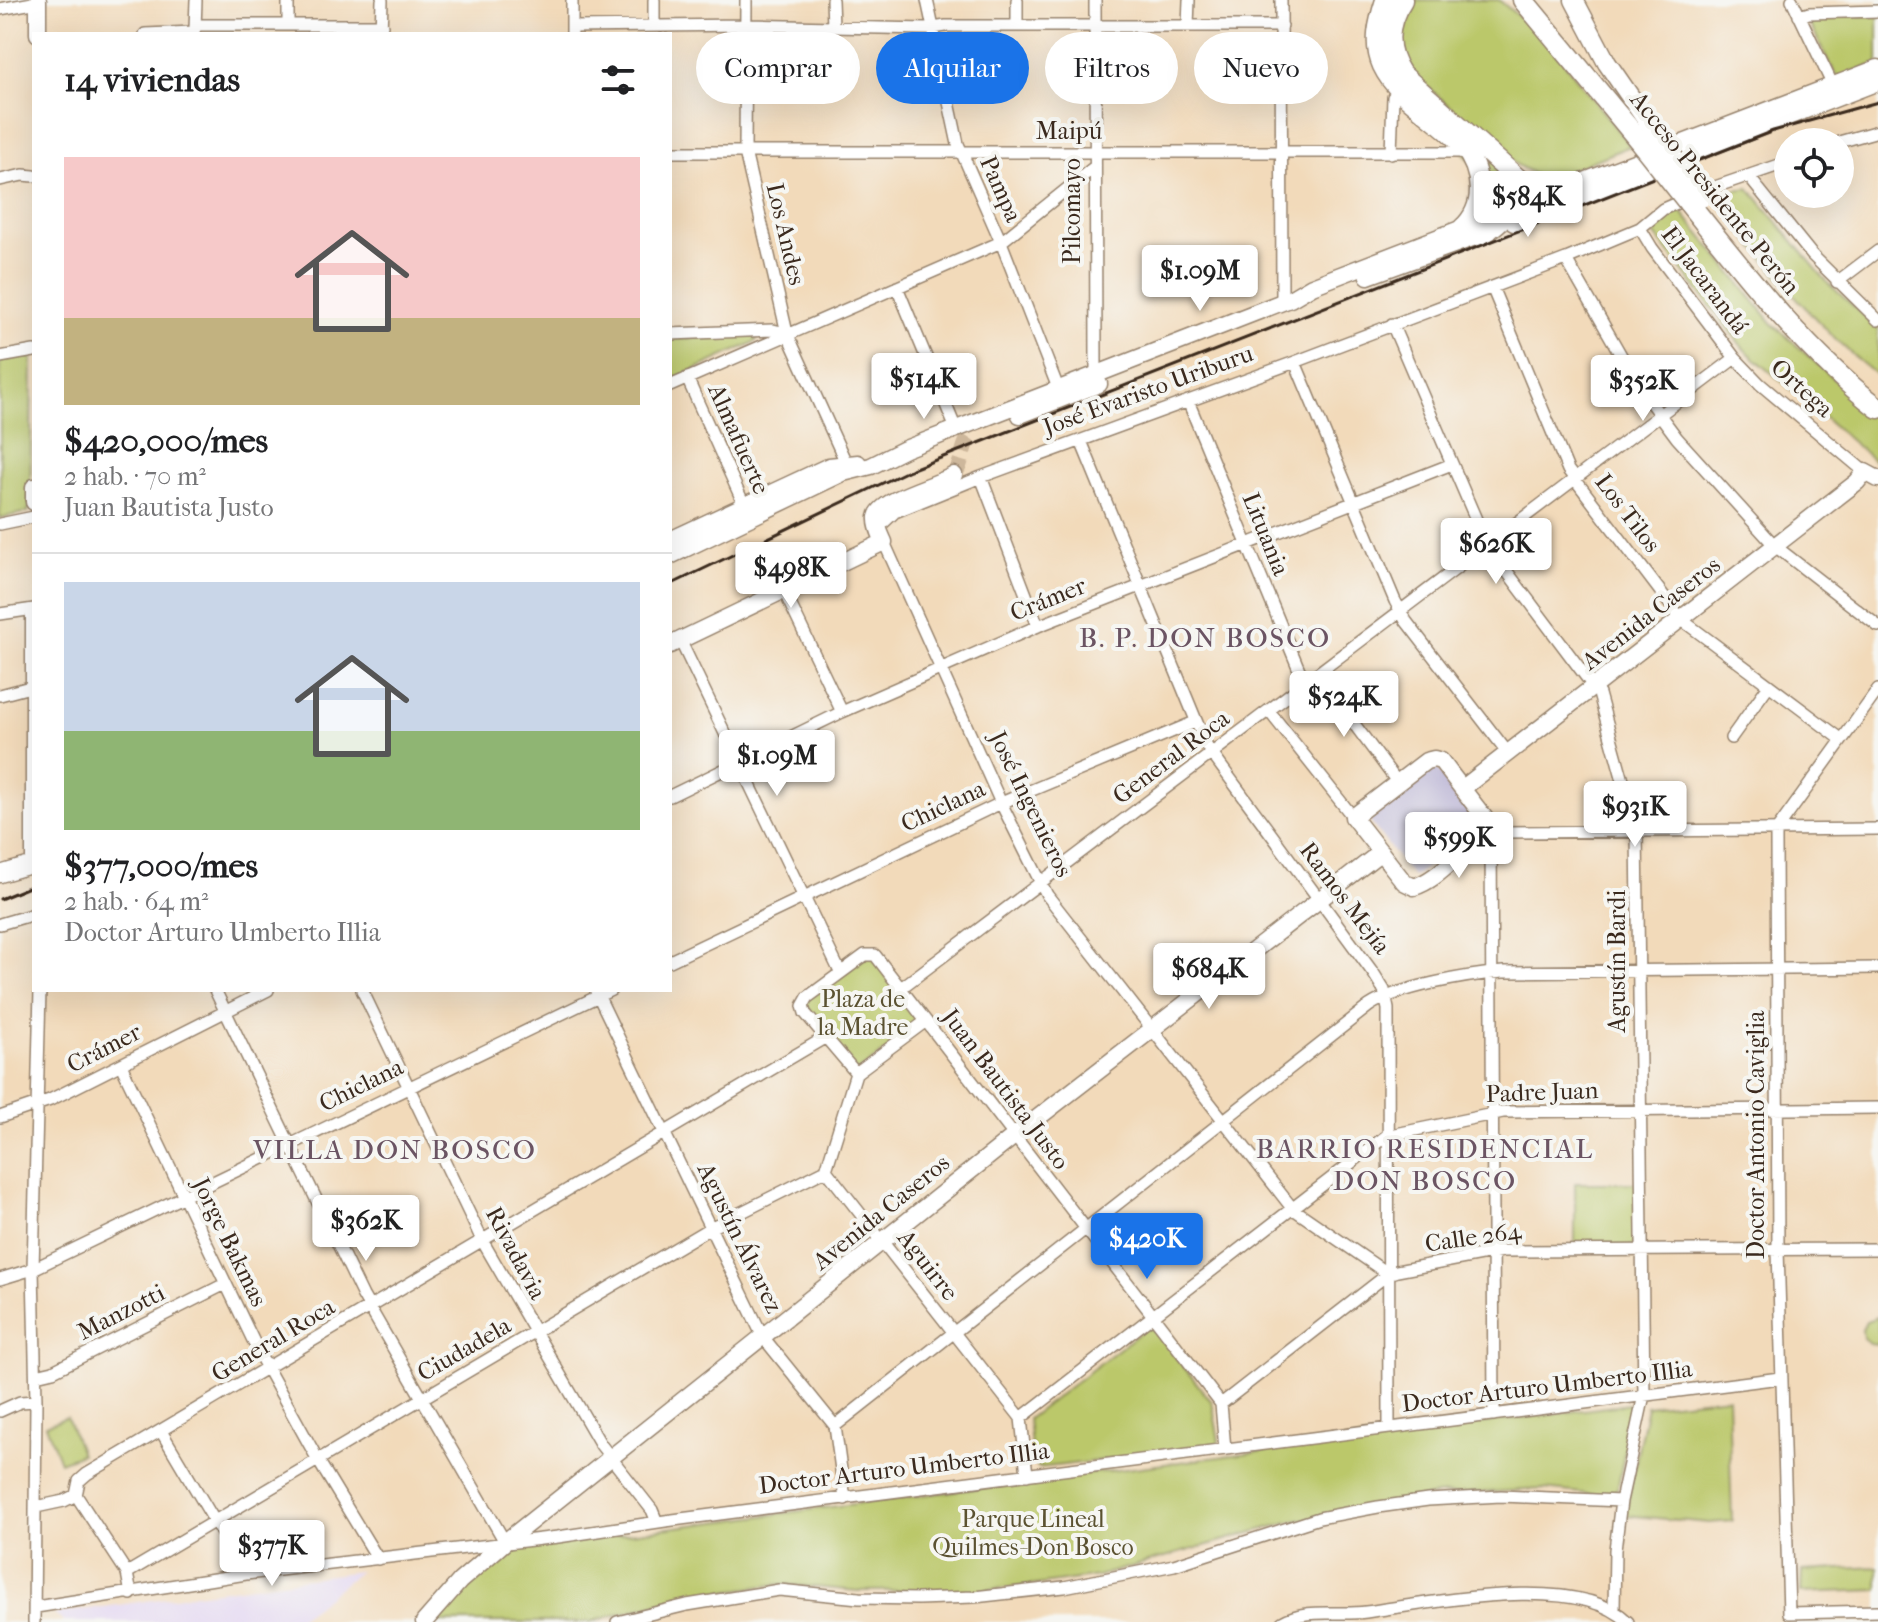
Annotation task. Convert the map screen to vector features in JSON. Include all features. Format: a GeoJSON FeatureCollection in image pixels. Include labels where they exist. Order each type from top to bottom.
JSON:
{"type":"FeatureCollection","features":[{"type":"Feature","properties":{"kind":"highway"},"geometry":{"type":"LineString","coordinates":[[1402,0],[1392,20],[1389,39],[1397,68],[1409,82],[1519,180],[1538,188],[1571,185]]}},
{"type":"Feature","properties":{"kind":"highway"},"geometry":{"type":"LineString","coordinates":[[1507,0],[1567,54]]}},
{"type":"Feature","properties":{"kind":"highway","name":"Acceso Presidente Perón"},"geometry":{"type":"LineString","coordinates":[[1523,0],[1567,54],[1650,140],[1774,309],[1822,359],[1878,408]]}},
{"type":"Feature","properties":{"kind":"highway"},"geometry":{"type":"LineString","coordinates":[[1471,232],[1508,215],[1513,196],[1511,181],[1497,160]]}},
{"type":"Feature","properties":{"kind":"highway","name":"Acceso Presidente Perón"},"geometry":{"type":"LineString","coordinates":[[1695,200],[1818,338],[1878,391]]}},
{"type":"Feature","properties":{"kind":"main road"},"geometry":{"type":"LineString","coordinates":[[1385,0],[1377,31],[1383,67],[1399,89],[1468,152],[1477,173],[1479,193],[1484,204],[1508,215]]}},
{"type":"Feature","properties":{"kind":"main road"},"geometry":{"type":"LineString","coordinates":[[1574,0],[1650,140]]}},
{"type":"Feature","properties":{"kind":"main road"},"geometry":{"type":"LineString","coordinates":[[1471,232],[1479,193]]}},
{"type":"Feature","properties":{"kind":"street"},"geometry":{"type":"LineString","coordinates":[[195,30],[196,0]]}},
{"type":"Feature","properties":{"kind":"street"},"geometry":{"type":"LineString","coordinates":[[288,0],[288,25]]}},
{"type":"Feature","properties":{"kind":"street"},"geometry":{"type":"LineString","coordinates":[[170,32],[288,25],[382,30],[382,0]]}},
{"type":"Feature","properties":{"kind":"street"},"geometry":{"type":"LineString","coordinates":[[572,0],[572,30],[745,25],[934,28],[1282,26]]}},
{"type":"Feature","properties":{"kind":"street"},"geometry":{"type":"LineString","coordinates":[[654,0],[654,26]]}},
{"type":"Feature","properties":{"kind":"street","name":"Los Andes"},"geometry":{"type":"LineString","coordinates":[[746,0],[745,152],[787,333],[838,465]]}},
{"type":"Feature","properties":{"kind":"street"},"geometry":{"type":"LineString","coordinates":[[832,0],[833,26]]}},
{"type":"Feature","properties":{"kind":"street","name":"Pampa"},"geometry":{"type":"LineString","coordinates":[[927,0],[962,153],[1001,242],[1058,388]]}},
{"type":"Feature","properties":{"kind":"street"},"geometry":{"type":"LineString","coordinates":[[1017,0],[1017,26]]}},
{"type":"Feature","properties":{"kind":"street","name":"Pilcomayo"},"geometry":{"type":"LineString","coordinates":[[1095,0],[1093,168],[1096,374]]}},
{"type":"Feature","properties":{"kind":"street"},"geometry":{"type":"LineString","coordinates":[[1188,26],[1189,0]]}},
{"type":"Feature","properties":{"kind":"street"},"geometry":{"type":"LineString","coordinates":[[1281,0],[1280,152],[1286,301]]}},
{"type":"Feature","properties":{"kind":"street"},"geometry":{"type":"LineString","coordinates":[[1792,0],[1835,91]]}},
{"type":"Feature","properties":{"kind":"street"},"geometry":{"type":"LineString","coordinates":[[0,9],[38,1],[38,32]]}},
{"type":"Feature","properties":{"kind":"street"},"geometry":{"type":"LineString","coordinates":[[1799,16],[1858,6],[1878,11]]}},
{"type":"Feature","properties":{"kind":"street"},"geometry":{"type":"LineString","coordinates":[[1508,215],[1835,91],[1878,68]]}},
{"type":"Feature","properties":{"kind":"street"},"geometry":{"type":"LineString","coordinates":[[1835,91],[1878,82]]}},
{"type":"Feature","properties":{"kind":"street"},"geometry":{"type":"LineString","coordinates":[[1391,153],[1393,97]]}},
{"type":"Feature","properties":{"kind":"street"},"geometry":{"type":"LineString","coordinates":[[1854,138],[1878,131]]}},
{"type":"Feature","properties":{"kind":"street"},"geometry":{"type":"LineString","coordinates":[[1508,215],[1571,185],[1704,141]]}},
{"type":"Feature","properties":{"kind":"street","name":"Maipú"},"geometry":{"type":"LineString","coordinates":[[672,152],[1468,152]]}},
{"type":"Feature","properties":{"kind":"street","name":"José Evaristo Uriburu"},"geometry":{"type":"LineString","coordinates":[[675,643],[784,591],[881,535],[895,512],[981,477],[1566,259],[1640,228],[1663,209],[1709,189],[1774,167]]}},
{"type":"Feature","properties":{"kind":"street"},"geometry":{"type":"LineString","coordinates":[[672,385],[1001,242],[1093,168]]}},
{"type":"Feature","properties":{"kind":"street"},"geometry":{"type":"LineString","coordinates":[[0,180],[32,176]]}},
{"type":"Feature","properties":{"kind":"street"},"geometry":{"type":"LineString","coordinates":[[1749,177],[1837,282],[1878,320]]}},
{"type":"Feature","properties":{"kind":"street","name":"El Jacarandá"},"geometry":{"type":"LineString","coordinates":[[1640,228],[1735,358]]}},
{"type":"Feature","properties":{"kind":"street"},"geometry":{"type":"LineString","coordinates":[[964,432],[1058,388],[1286,301],[1313,295],[1471,232]]}},
{"type":"Feature","properties":{"kind":"street"},"geometry":{"type":"LineString","coordinates":[[1837,282],[1878,251]]}},
{"type":"Feature","properties":{"kind":"street"},"geometry":{"type":"LineString","coordinates":[[1566,259],[1639,387],[1659,416],[1775,546],[1878,626]]}},
{"type":"Feature","properties":{"kind":"street"},"geometry":{"type":"LineString","coordinates":[[897,287],[964,432]]}},
{"type":"Feature","properties":{"kind":"street","name":"Los Tilos"},"geometry":{"type":"LineString","coordinates":[[1492,287],[1564,461],[1575,480],[1682,620],[1841,739]]}},
{"type":"Feature","properties":{"kind":"street","name":"Agustín Bardi"},"geometry":{"type":"LineString","coordinates":[[1392,324],[1487,545],[1601,700],[1637,831],[1644,1395],[1621,1501],[1615,1550],[1614,1609]]}},
{"type":"Feature","properties":{"kind":"street"},"geometry":{"type":"LineString","coordinates":[[672,334],[773,330],[787,333]]}},
{"type":"Feature","properties":{"kind":"street"},"geometry":{"type":"LineString","coordinates":[[0,357],[32,351]]}},
{"type":"Feature","properties":{"kind":"street","name":"General Roca"},"geometry":{"type":"LineString","coordinates":[[901,988],[1735,358]]}},
{"type":"Feature","properties":{"kind":"street","name":"Ortega"},"geometry":{"type":"LineString","coordinates":[[1735,358],[1795,416],[1872,476]]}},
{"type":"Feature","properties":{"kind":"street"},"geometry":{"type":"LineString","coordinates":[[1295,362],[1352,504],[1400,611],[1508,753]]}},
{"type":"Feature","properties":{"kind":"street"},"geometry":{"type":"LineString","coordinates":[[672,539],[746,511],[782,502],[843,473],[871,466],[905,449],[1094,387],[1126,363]]}},
{"type":"Feature","properties":{"kind":"street","name":"Almafuerte"},"geometry":{"type":"LineString","coordinates":[[687,378],[746,511]]}},
{"type":"Feature","properties":{"kind":"street","name":"Lituania"},"geometry":{"type":"LineString","coordinates":[[1188,401],[1305,684]]}},
{"type":"Feature","properties":{"kind":"street","name":"Ramos Mejía"},"geometry":{"type":"LineString","coordinates":[[1081,441],[1211,755],[1374,974],[1386,996],[1389,1428]]}},
{"type":"Feature","properties":{"kind":"street"},"geometry":{"type":"LineString","coordinates":[[672,555],[746,511],[838,465],[890,450],[905,449]]}},
{"type":"Feature","properties":{"kind":"street","name":"Crámer"},"geometry":{"type":"LineString","coordinates":[[672,795],[941,667],[1452,464]]}},
{"type":"Feature","properties":{"kind":"street"},"geometry":{"type":"LineString","coordinates":[[782,502],[781,496],[823,477],[838,465]]}},
{"type":"Feature","properties":{"kind":"street"},"geometry":{"type":"LineString","coordinates":[[881,535],[877,516],[885,505],[954,475]]}},
{"type":"Feature","properties":{"kind":"street","name":"Avenida Caseros"},"geometry":{"type":"LineString","coordinates":[[1463,788],[1857,482],[1872,476]]}},
{"type":"Feature","properties":{"kind":"street"},"geometry":{"type":"LineString","coordinates":[[981,477],[1038,626]]}},
{"type":"Feature","properties":{"kind":"street"},"geometry":{"type":"LineString","coordinates":[[0,524],[32,517]]}},
{"type":"Feature","properties":{"kind":"street","name":"José Ingenieros"},"geometry":{"type":"LineString","coordinates":[[881,535],[1039,883],[1151,1031],[1292,1208],[1388,1274]]}},
{"type":"Feature","properties":{"kind":"street"},"geometry":{"type":"LineString","coordinates":[[784,591],[842,712]]}},
{"type":"Feature","properties":{"kind":"street"},"geometry":{"type":"LineString","coordinates":[[0,614],[32,610]]}},
{"type":"Feature","properties":{"kind":"street"},"geometry":{"type":"LineString","coordinates":[[675,643],[740,763],[840,972],[804,1001],[805,1013],[856,1073]]}},
{"type":"Feature","properties":{"kind":"street"},"geometry":{"type":"LineString","coordinates":[[1317,674],[1398,783]]}},
{"type":"Feature","properties":{"kind":"street"},"geometry":{"type":"LineString","coordinates":[[1731,738],[1769,685]]}},
{"type":"Feature","properties":{"kind":"street"},"geometry":{"type":"LineString","coordinates":[[0,695],[32,687]]}},
{"type":"Feature","properties":{"kind":"street"},"geometry":{"type":"LineString","coordinates":[[1776,831],[1878,690]]}},
{"type":"Feature","properties":{"kind":"street"},"geometry":{"type":"LineString","coordinates":[[1269,711],[1404,882],[1414,887],[1425,882],[1475,842],[1491,834],[1506,832],[1878,829]]}},
{"type":"Feature","properties":{"kind":"street","name":"Chiclana"},"geometry":{"type":"LineString","coordinates":[[672,960],[1001,803],[1195,722]]}},
{"type":"Feature","properties":{"kind":"street"},"geometry":{"type":"LineString","coordinates":[[1353,817],[1426,761],[1434,759],[1441,761],[1463,788],[1484,817],[1491,834],[1494,1415]]}},
{"type":"Feature","properties":{"kind":"street","name":"Doctor Antonio Caviglia"},"geometry":{"type":"LineString","coordinates":[[1776,831],[1780,1378],[1789,1613],[1878,1611]]}},
{"type":"Feature","properties":{"kind":"street","name":"Avenida Caseros"},"geometry":{"type":"LineString","coordinates":[[424,1622],[460,1581],[505,1542],[1013,1137],[1381,852]]}},
{"type":"Feature","properties":{"kind":"street"},"geometry":{"type":"LineString","coordinates":[[0,874],[32,865]]}},
{"type":"Feature","properties":{"kind":"street"},"geometry":{"type":"LineString","coordinates":[[0,924],[32,915]]}},
{"type":"Feature","properties":{"kind":"street","name":"Juan Bautista Justo"},"geometry":{"type":"LineString","coordinates":[[840,972],[865,955],[875,955],[1221,1404]]}},
{"type":"Feature","properties":{"kind":"street"},"geometry":{"type":"LineString","coordinates":[[845,1499],[835,1426],[1222,1120],[1386,996],[1491,973],[1878,968]]}},
{"type":"Feature","properties":{"kind":"street"},"geometry":{"type":"LineString","coordinates":[[34,1622],[36,1375],[33,1269],[40,992]]}},
{"type":"Feature","properties":{"kind":"street"},"geometry":{"type":"LineString","coordinates":[[216,992],[369,1308],[505,1542]]}},
{"type":"Feature","properties":{"kind":"street","name":"Crámer"},"geometry":{"type":"LineString","coordinates":[[0,1117],[37,1106],[264,992]]}},
{"type":"Feature","properties":{"kind":"street","name":"Rivadavia"},"geometry":{"type":"LineString","coordinates":[[363,992],[483,1242],[610,1458],[652,1510],[657,1522]]}},
{"type":"Feature","properties":{"kind":"street","name":"Chiclana"},"geometry":{"type":"LineString","coordinates":[[0,1279],[33,1269],[184,1197],[597,993]]}},
{"type":"Feature","properties":{"kind":"street","name":"Agustín Álvarez"},"geometry":{"type":"LineString","coordinates":[[597,993],[763,1337],[835,1426]]}},
{"type":"Feature","properties":{"kind":"street"},"geometry":{"type":"LineString","coordinates":[[826,1170],[856,1073],[926,1021]]}},
{"type":"Feature","properties":{"kind":"street","name":"General Roca"},"geometry":{"type":"LineString","coordinates":[[76,1495],[79,1481],[87,1474],[826,1037]]}},
{"type":"Feature","properties":{"kind":"street","name":"Jorge Bakmas"},"geometry":{"type":"LineString","coordinates":[[121,1065],[267,1369],[378,1559]]}},
{"type":"Feature","properties":{"kind":"street","name":"Padre Juan"},"geometry":{"type":"LineString","coordinates":[[1021,1418],[1386,1136],[1492,1113],[1878,1108]]}},
{"type":"Feature","properties":{"kind":"street","name":"Ciudadela"},"geometry":{"type":"LineString","coordinates":[[127,1573],[710,1228],[826,1170]]}},
{"type":"Feature","properties":{"kind":"street","name":"Aguirre"},"geometry":{"type":"LineString","coordinates":[[826,1170],[1021,1418]]}},
{"type":"Feature","properties":{"kind":"street","name":"Calle 264"},"geometry":{"type":"LineString","coordinates":[[1221,1404],[1388,1274],[1493,1251],[1878,1249]]}},
{"type":"Feature","properties":{"kind":"street","name":"Manzotti"},"geometry":{"type":"LineString","coordinates":[[36,1375],[53,1371],[225,1284]]}},
{"type":"Feature","properties":{"kind":"street","name":"Doctor Arturo Umberto Illia"},"geometry":{"type":"LineString","coordinates":[[36,1607],[246,1574],[1780,1378]]}},
{"type":"Feature","properties":{"kind":"street"},"geometry":{"type":"LineString","coordinates":[[0,1411],[20,1402],[36,1401]]}},
{"type":"Feature","properties":{"kind":"street"},"geometry":{"type":"LineString","coordinates":[[1221,1404],[1225,1449]]}},
{"type":"Feature","properties":{"kind":"street"},"geometry":{"type":"LineString","coordinates":[[1021,1418],[1027,1475]]}},
{"type":"Feature","properties":{"kind":"street"},"geometry":{"type":"LineString","coordinates":[[161,1431],[246,1574]]}},
{"type":"Feature","properties":{"kind":"street"},"geometry":{"type":"LineString","coordinates":[[36,1507],[76,1495],[127,1573],[131,1594]]}},
{"type":"Feature","properties":{"kind":"street"},"geometry":{"type":"LineString","coordinates":[[617,1622],[687,1605],[779,1590],[859,1598],[918,1599],[974,1597],[1064,1587],[1174,1565],[1319,1518],[1428,1500],[1501,1496],[1621,1501]]}},
{"type":"Feature","properties":{"kind":"street"},"geometry":{"type":"LineString","coordinates":[[1282,1622],[1471,1597],[1530,1596],[1583,1598],[1614,1609],[1628,1622]]}},
{"type":"Feature","properties":{"kind":"street"},"geometry":{"type":"LineString","coordinates":[[1337,1622],[1367,1612]]}},
{"type":"Feature","properties":{"kind":"shaded area"},"geometry":{"type":"Polygon","coordinates":[[[1434,765],[1480,825],[1413,877],[1367,818],[1434,765]]]}},
{"type":"Feature","properties":{"kind":"shaded area"},"geometry":{"type":"Polygon","coordinates":[[[360,1571],[294,1622],[64,1622],[54,1614],[360,1571]]]}},
{"type":"Feature","properties":{"kind":"green space"},"geometry":{"type":"Polygon","coordinates":[[[1408,0],[1499,0],[1546,40],[1630,146],[1545,180],[1517,165],[1400,63],[1394,30],[1408,0]]]}},
{"type":"Feature","properties":{"kind":"green space"},"geometry":{"type":"Polygon","coordinates":[[[1813,16],[1878,16],[1878,63],[1842,77],[1836,75],[1809,23],[1813,16]]]}},
{"type":"Feature","properties":{"kind":"green space"},"geometry":{"type":"Polygon","coordinates":[[[1386,46],[1499,167],[1507,205],[1494,210],[1483,179],[1386,46]]]}},
{"type":"Feature","properties":{"kind":"green space"},"geometry":{"type":"Polygon","coordinates":[[[1749,188],[1828,283],[1878,329],[1878,376],[1810,312],[1710,193],[1749,188]]]}},
{"type":"Feature","properties":{"kind":"green space"},"geometry":{"type":"Polygon","coordinates":[[[1677,206],[1773,324],[1878,419],[1878,464],[1744,349],[1654,234],[1677,206]]]}},
{"type":"Feature","properties":{"kind":"green space"},"geometry":{"type":"Polygon","coordinates":[[[754,335],[757,339],[672,380],[672,339],[754,335]]]}},
{"type":"Feature","properties":{"kind":"green space"},"geometry":{"type":"Polygon","coordinates":[[[25,356],[32,358],[30,505],[28,512],[0,518],[0,361],[25,356]]]}},
{"type":"Feature","properties":{"kind":"green space","name":"Plaza de la Madre"},"geometry":{"type":"Polygon","coordinates":[[[870,954],[926,1021],[856,1073],[826,1037],[804,1001],[870,954]]]}},
{"type":"Feature","properties":{"kind":"green space"},"geometry":{"type":"Polygon","coordinates":[[[1575,1183],[1637,1183],[1637,1246],[1575,1246],[1575,1183]]]}},
{"type":"Feature","properties":{"kind":"green space"},"geometry":{"type":"Polygon","coordinates":[[[1878,1317],[1878,1345],[1870,1344],[1863,1338],[1862,1329],[1866,1321],[1878,1317]]]}},
{"type":"Feature","properties":{"kind":"green space"},"geometry":{"type":"Polygon","coordinates":[[[1146,1328],[1153,1329],[1212,1402],[1219,1441],[1213,1447],[1039,1468],[1033,1463],[1028,1419],[1146,1328]]]}},
{"type":"Feature","properties":{"kind":"green space"},"geometry":{"type":"Polygon","coordinates":[[[1728,1397],[1732,1521],[1709,1523],[1625,1515],[1647,1406],[1728,1397]]]}},
{"type":"Feature","properties":{"kind":"green space","name":"Parque Lineal Quilmes-Don Bosco"},"geometry":{"type":"Polygon","coordinates":[[[1630,1404],[1632,1414],[1618,1486],[1614,1494],[1608,1496],[1544,1489],[1437,1495],[1289,1522],[1098,1576],[1036,1585],[984,1590],[858,1591],[781,1584],[684,1596],[590,1622],[431,1622],[452,1598],[506,1549],[1630,1404]]]}},
{"type":"Feature","properties":{"kind":"green space"},"geometry":{"type":"Polygon","coordinates":[[[67,1417],[81,1454],[60,1462],[46,1425],[67,1417]]]}},
{"type":"Feature","properties":{"kind":"green space"},"geometry":{"type":"Polygon","coordinates":[[[1878,1567],[1878,1590],[1801,1593],[1802,1571],[1878,1567]]]}},
{"type":"Feature","properties":{"kind":"tunnel"},"geometry":{"type":"LineString","coordinates":[[954,475],[972,434]]}},
{"type":"Feature","properties":{"kind":"railway"},"geometry":{"type":"LineString","coordinates":[[672,584],[910,470],[1773,131],[1878,102]]}},
{"type":"Feature","properties":{"kind":"railway"},"geometry":{"type":"LineString","coordinates":[[0,899],[32,886]]}},
{"type":"Feature","properties":{"kind":"district","name":"B. P. DON BOSCO"},"geometry":{"type":"Point","coordinates":[1205,637]}},
{"type":"Feature","properties":{"kind":"district","name":"VILLA DON BOSCO"},"geometry":{"type":"Point","coordinates":[395,1149]}},
{"type":"Feature","properties":{"kind":"district","name":"BARRIO RESIDENCIAL DON BOSCO"},"geometry":{"type":"Point","coordinates":[1425,1164]}}]}
